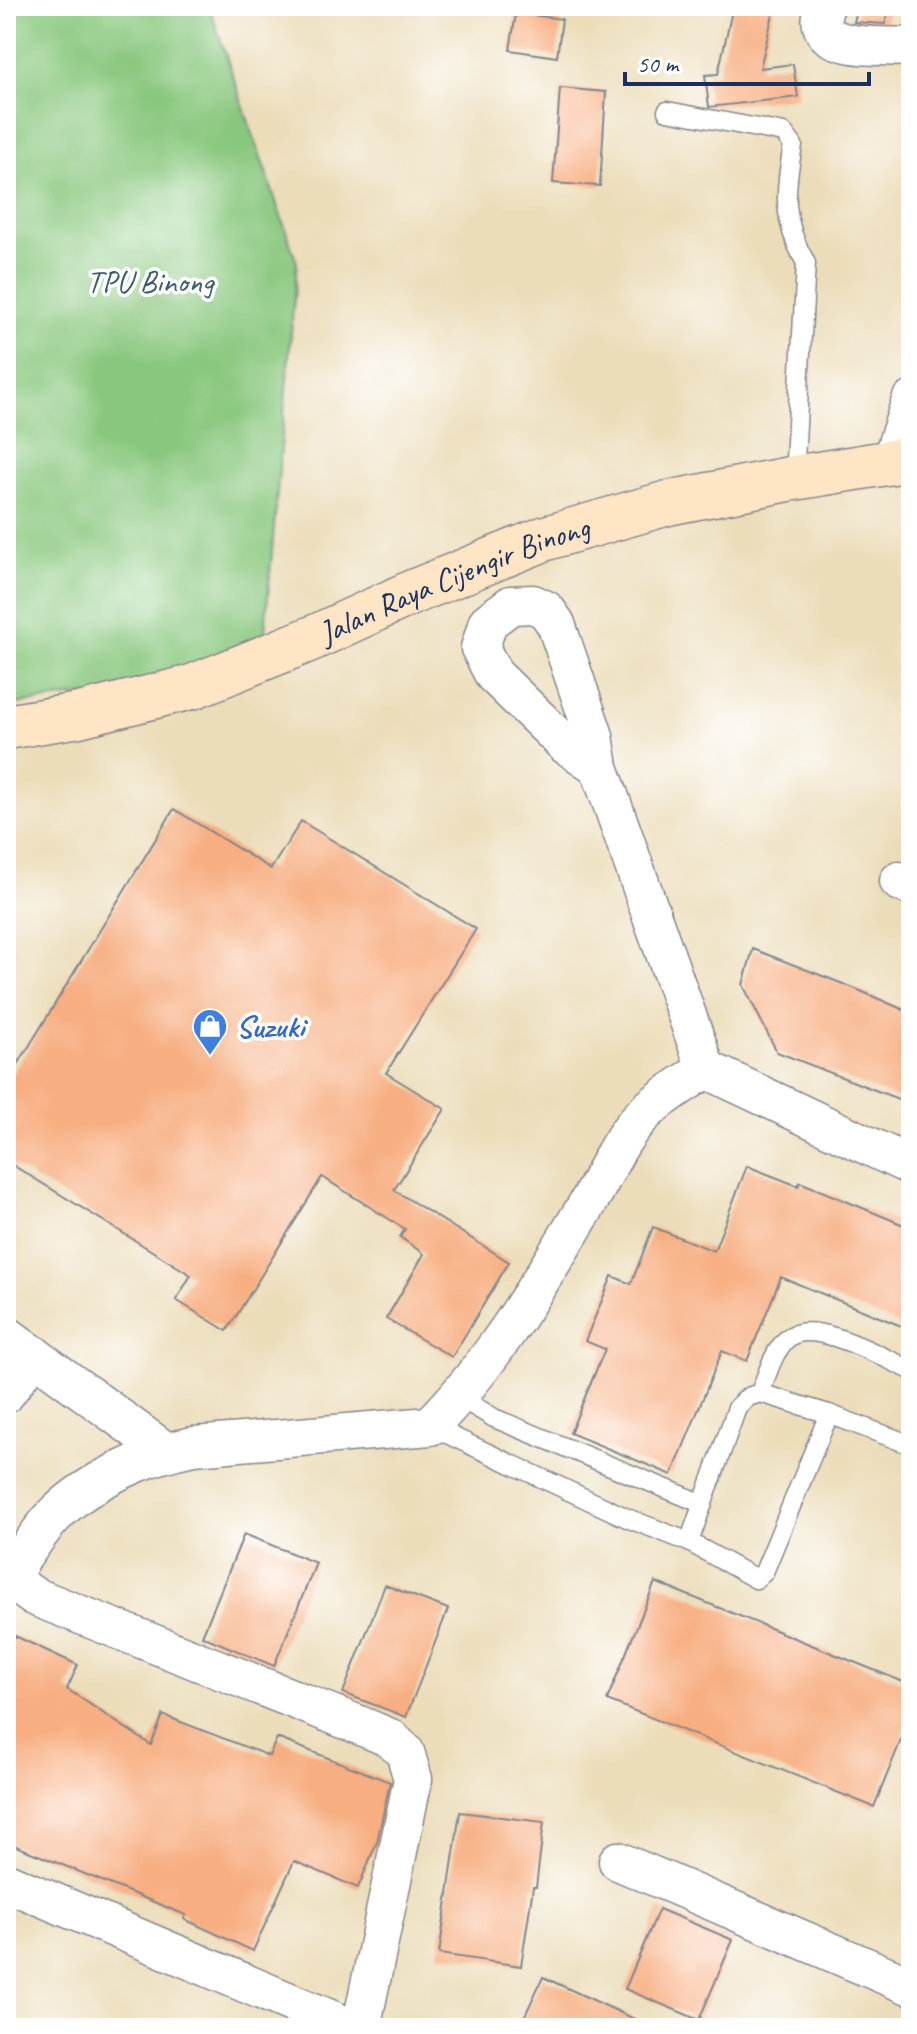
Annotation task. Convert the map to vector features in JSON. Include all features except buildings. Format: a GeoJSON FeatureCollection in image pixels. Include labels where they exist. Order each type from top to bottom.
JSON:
{"type":"FeatureCollection","features":[{"type":"Feature","properties":{"kind":"street"},"geometry":{"type":"LineString","coordinates":[[825,6],[820,22],[825,33],[839,42],[911,47]]}},
{"type":"Feature","properties":{"kind":"street"},"geometry":{"type":"LineString","coordinates":[[901,460],[911,401]]}},
{"type":"Feature","properties":{"kind":"street","name":"Jalan Raya Cijengir Binong"},"geometry":{"type":"LineString","coordinates":[[6,727],[79,715],[192,687],[546,538],[668,503],[901,460]]}},
{"type":"Feature","properties":{"kind":"street"},"geometry":{"type":"LineString","coordinates":[[599,767],[706,1069],[911,1166]]}},
{"type":"Feature","properties":{"kind":"street"},"geometry":{"type":"LineString","coordinates":[[361,2028],[413,1779],[405,1752],[390,1738],[33,1596],[7,1579],[54,1516],[83,1491],[165,1451],[430,1426],[459,1397],[532,1295],[593,1196],[625,1135],[647,1111],[706,1069]]}},
{"type":"Feature","properties":{"kind":"street"},"geometry":{"type":"LineString","coordinates":[[6,1393],[20,1345],[165,1451]]}},
{"type":"Feature","properties":{"kind":"street"},"geometry":{"type":"LineString","coordinates":[[618,1861],[911,1986]]}},
{"type":"Feature","properties":{"kind":"street"},"geometry":{"type":"LineString","coordinates":[[6,1882],[351,2028]]}},
{"type":"Feature","properties":{"kind":"lane"},"geometry":{"type":"LineString","coordinates":[[667,111],[784,133],[793,145],[785,208],[795,244],[806,263],[794,478]]}},
{"type":"Feature","properties":{"kind":"lane"},"geometry":{"type":"LineString","coordinates":[[760,1393],[775,1354],[790,1336],[808,1332],[831,1335],[911,1370]]}},
{"type":"Feature","properties":{"kind":"lane"},"geometry":{"type":"LineString","coordinates":[[689,1542],[737,1408],[748,1397],[760,1393],[829,1414],[911,1445]]}},
{"type":"Feature","properties":{"kind":"lane"},"geometry":{"type":"LineString","coordinates":[[459,1397],[494,1418],[703,1504]]}},
{"type":"Feature","properties":{"kind":"lane"},"geometry":{"type":"LineString","coordinates":[[430,1426],[627,1518],[689,1542],[756,1579],[760,1576],[829,1414]]}},
{"type":"Feature","properties":{"kind":"green space","name":"TPU Binong"},"geometry":{"type":"Polygon","coordinates":[[[6,6],[209,6],[297,263],[264,643],[139,689],[6,705],[6,6]]]}},
{"type":"Feature","properties":{"kind":"place","name":"Suzuki"},"geometry":{"type":"Point","coordinates":[210,1057]}}]}
